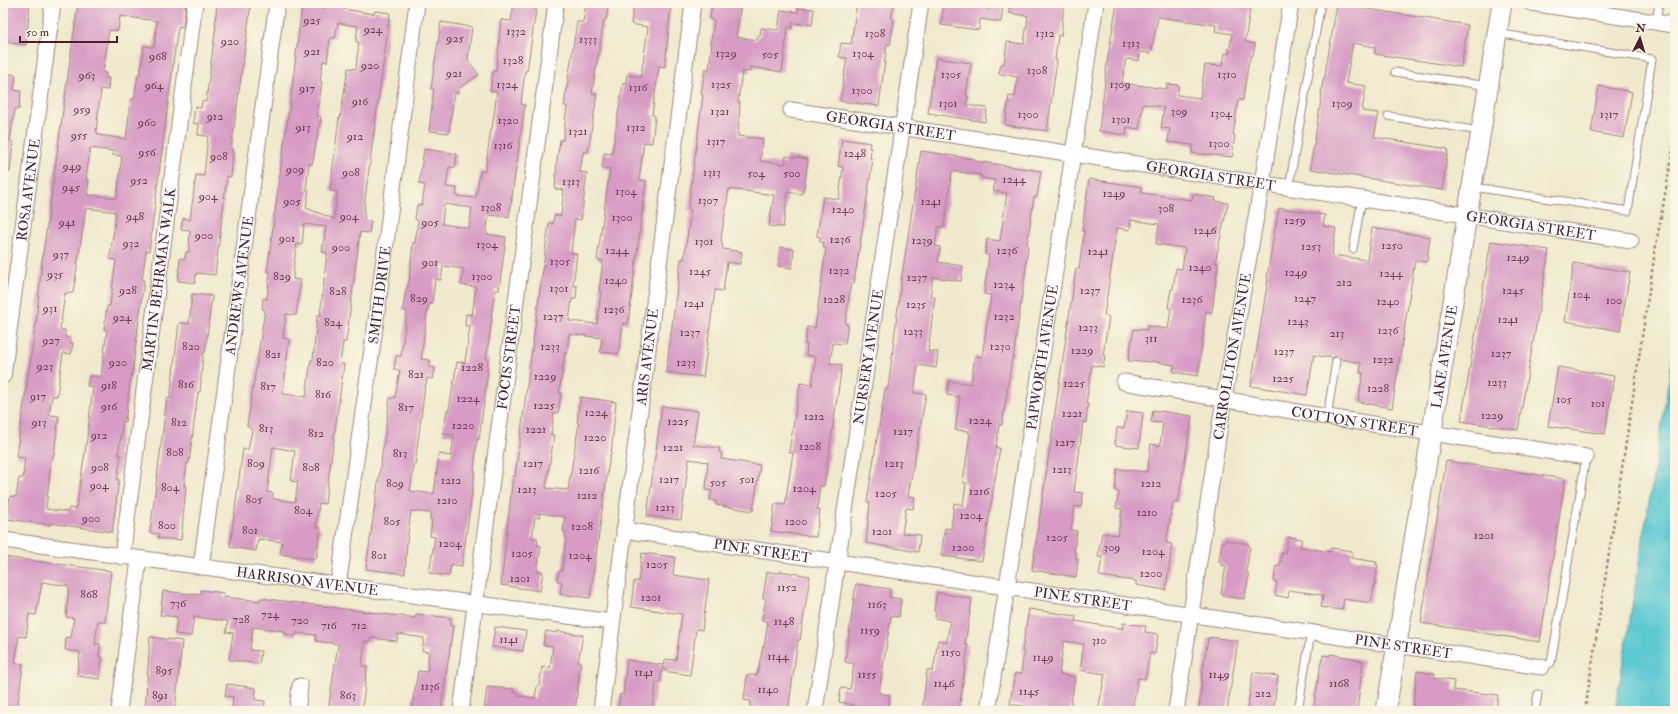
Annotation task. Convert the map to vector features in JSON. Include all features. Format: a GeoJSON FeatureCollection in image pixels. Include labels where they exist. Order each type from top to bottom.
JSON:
{"type":"FeatureCollection","features":[{"type":"Feature","properties":{"kind":"street","name":"ROSA AVENUE"},"geometry":{"type":"LineString","coordinates":[[3,376],[53,3]]}},
{"type":"Feature","properties":{"kind":"street","name":"MARTIN BEHRMAN WALK"},"geometry":{"type":"LineString","coordinates":[[122,556],[195,3]]}},
{"type":"Feature","properties":{"kind":"street","name":"ANDREWS AVENUE"},"geometry":{"type":"LineString","coordinates":[[201,567],[277,3]]}},
{"type":"Feature","properties":{"kind":"street","name":"SMITH DRIVE"},"geometry":{"type":"LineString","coordinates":[[338,586],[375,328],[417,3]]}},
{"type":"Feature","properties":{"kind":"street","name":"FOCIS STREET"},"geometry":{"type":"LineString","coordinates":[[461,711],[556,3]]}},
{"type":"Feature","properties":{"kind":"street","name":"ARIS AVENUE"},"geometry":{"type":"LineString","coordinates":[[601,711],[693,3]]}},
{"type":"Feature","properties":{"kind":"street","name":"NURSERY AVENUE"},"geometry":{"type":"LineString","coordinates":[[814,711],[921,3]]}},
{"type":"Feature","properties":{"kind":"street","name":"PAPWORTH AVENUE"},"geometry":{"type":"LineString","coordinates":[[988,711],[1096,3]]}},
{"type":"Feature","properties":{"kind":"street","name":"CARROLLTON AVENUE"},"geometry":{"type":"LineString","coordinates":[[1176,711],[1192,615],[1224,399],[1262,183],[1291,3]]}},
{"type":"Feature","properties":{"kind":"street","name":"LAKE AVENUE"},"geometry":{"type":"LineString","coordinates":[[1386,711],[1466,215],[1502,3]]}},
{"type":"Feature","properties":{"kind":"street"},"geometry":{"type":"LineString","coordinates":[[1531,3],[1674,25]]}},
{"type":"Feature","properties":{"kind":"street","name":"GEORGIA STREET"},"geometry":{"type":"LineString","coordinates":[[792,110],[1631,241]]}},
{"type":"Feature","properties":{"kind":"street","name":"COTTON STREET"},"geometry":{"type":"LineString","coordinates":[[1124,382],[1327,418],[1586,457]]}},
{"type":"Feature","properties":{"kind":"street","name":"PINE STREET"},"geometry":{"type":"LineString","coordinates":[[624,530],[1542,667]]}},
{"type":"Feature","properties":{"kind":"street","name":"HARRISON AVENUE"},"geometry":{"type":"LineString","coordinates":[[3,540],[612,622]]}},
{"type":"Feature","properties":{"kind":"street"},"geometry":{"type":"LineString","coordinates":[[119,711],[139,559]]}},
{"type":"Feature","properties":{"kind":"street"},"geometry":{"type":"LineString","coordinates":[[297,711],[300,686]]}},
{"type":"Feature","properties":{"kind":"lane"},"geometry":{"type":"LineString","coordinates":[[1289,187],[1321,3]]}},
{"type":"Feature","properties":{"kind":"lane"},"geometry":{"type":"LineString","coordinates":[[1656,23],[1659,3]]}},
{"type":"Feature","properties":{"kind":"lane"},"geometry":{"type":"LineString","coordinates":[[1471,187],[1628,211],[1652,59],[1497,33]]}},
{"type":"Feature","properties":{"kind":"lane"},"geometry":{"type":"LineString","coordinates":[[1395,72],[1488,86]]}},
{"type":"Feature","properties":{"kind":"lane"},"geometry":{"type":"LineString","coordinates":[[1388,116],[1480,131]]}},
{"type":"Feature","properties":{"kind":"lane"},"geometry":{"type":"LineString","coordinates":[[1354,249],[1362,199]]}},
{"type":"Feature","properties":{"kind":"lane"},"geometry":{"type":"LineString","coordinates":[[1327,418],[1336,361]]}},
{"type":"Feature","properties":{"kind":"lane"},"geometry":{"type":"LineString","coordinates":[[1542,667],[1551,663],[1586,457]]}},
{"type":"Feature","properties":{"kind":"lane"},"geometry":{"type":"LineString","coordinates":[[1298,711],[1311,632]]}},
{"type":"Feature","properties":{"kind":"lane"},"geometry":{"type":"LineString","coordinates":[[1535,711],[1538,694]]}},
{"type":"Feature","properties":{"kind":"path"},"geometry":{"type":"LineString","coordinates":[[1585,711],[1656,245],[1675,138]]}},
{"type":"Feature","properties":{"kind":"water"},"geometry":{"type":"Polygon","coordinates":[[[1675,343],[1675,711],[1615,711],[1675,343]]]}},
{"type":"Feature","properties":{"kind":"building"},"geometry":{"type":"Polygon","coordinates":[[[3,3],[30,3],[26,45],[3,42],[3,3]]]}},
{"type":"Feature","properties":{"kind":"building"},"geometry":{"type":"Polygon","coordinates":[[[78,3],[103,3],[134,7],[135,3],[186,3],[183,27],[179,26],[177,33],[149,251],[146,251],[142,280],[144,280],[132,375],[125,422],[123,421],[118,455],[121,455],[112,532],[50,523],[50,525],[7,519],[10,496],[16,497],[19,478],[23,478],[25,458],[16,457],[36,323],[42,261],[78,3]],[[120,16],[118,31],[109,30],[103,73],[106,73],[106,78],[109,78],[108,90],[101,89],[96,132],[98,132],[98,135],[126,139],[131,99],[134,100],[138,75],[140,75],[144,46],[154,47],[157,21],[120,16]],[[90,148],[86,180],[89,180],[87,195],[117,198],[122,156],[112,155],[113,151],[90,148]],[[86,208],[73,293],[65,293],[60,329],[65,330],[65,337],[70,338],[70,343],[73,343],[71,354],[63,353],[57,396],[52,396],[49,415],[59,416],[54,454],[51,462],[46,509],[68,512],[69,508],[76,509],[86,446],[93,387],[87,386],[89,376],[101,377],[107,330],[104,330],[107,306],[110,306],[116,260],[110,259],[116,212],[86,208]]]}},
{"type":"Feature","properties":{"kind":"building"},"geometry":{"type":"Polygon","coordinates":[[[217,3],[251,3],[231,150],[233,151],[231,177],[227,176],[215,275],[196,273],[195,283],[178,281],[180,258],[185,259],[186,252],[189,252],[190,230],[181,229],[183,218],[190,220],[196,175],[204,176],[208,136],[198,135],[199,124],[193,123],[195,107],[201,108],[202,101],[206,102],[216,24],[217,3]]]}},
{"type":"Feature","properties":{"kind":"building"},"geometry":{"type":"Polygon","coordinates":[[[514,3],[537,3],[527,71],[525,71],[521,104],[525,105],[509,217],[489,215],[486,234],[506,237],[499,290],[495,290],[491,317],[486,359],[488,359],[488,371],[479,439],[477,439],[475,470],[462,566],[451,564],[449,576],[429,573],[435,537],[430,536],[432,520],[430,520],[431,513],[411,511],[405,574],[366,569],[390,398],[395,398],[400,370],[394,369],[396,356],[401,356],[407,311],[403,310],[406,289],[409,282],[413,242],[415,243],[418,220],[415,219],[417,205],[422,205],[425,185],[419,184],[424,149],[457,154],[455,168],[449,167],[446,187],[457,188],[456,196],[476,198],[480,171],[485,172],[492,129],[497,92],[490,91],[493,71],[496,71],[501,20],[511,21],[514,3]],[[444,204],[442,224],[469,228],[472,208],[444,204]],[[443,266],[441,280],[435,279],[432,304],[429,304],[427,313],[421,359],[430,360],[429,367],[435,368],[433,379],[427,378],[425,385],[415,465],[410,491],[434,494],[439,454],[451,456],[454,435],[443,434],[447,410],[449,410],[457,362],[465,363],[470,326],[465,326],[466,314],[472,315],[476,287],[461,285],[464,269],[443,266]]]}},
{"type":"Feature","properties":{"kind":"building"},"geometry":{"type":"Polygon","coordinates":[[[586,3],[609,3],[606,20],[604,20],[592,93],[597,94],[588,152],[583,152],[580,172],[587,173],[581,220],[575,219],[571,253],[577,254],[573,285],[577,286],[576,299],[572,299],[569,321],[597,324],[603,261],[597,260],[610,169],[602,168],[604,153],[612,154],[623,83],[626,83],[627,75],[641,77],[648,27],[631,24],[634,3],[671,3],[665,67],[659,66],[652,115],[655,116],[652,143],[644,142],[639,180],[646,181],[628,324],[623,323],[619,354],[600,352],[602,338],[569,334],[567,353],[565,352],[559,393],[561,393],[558,413],[554,413],[551,435],[554,435],[546,488],[568,490],[579,423],[577,423],[580,397],[616,402],[611,455],[610,454],[590,598],[560,594],[562,582],[557,581],[559,571],[562,571],[566,537],[565,531],[563,531],[565,517],[540,513],[539,518],[535,517],[532,538],[538,539],[537,545],[541,546],[537,571],[543,572],[540,591],[501,585],[513,476],[515,476],[549,223],[553,224],[554,215],[561,216],[564,190],[555,189],[557,160],[560,140],[563,140],[567,106],[564,106],[577,22],[583,22],[586,3]]]}},
{"type":"Feature","properties":{"kind":"building"},"geometry":{"type":"Polygon","coordinates":[[[712,3],[741,3],[736,37],[757,40],[758,36],[760,36],[761,28],[778,30],[781,10],[798,12],[798,8],[814,9],[812,25],[793,23],[792,28],[788,27],[782,72],[750,67],[750,72],[742,71],[738,102],[740,102],[738,136],[763,139],[760,161],[785,164],[786,156],[808,159],[802,194],[788,192],[783,227],[769,226],[774,195],[729,189],[721,238],[723,249],[742,252],[740,264],[727,262],[723,291],[715,290],[703,377],[666,372],[681,259],[684,259],[691,210],[688,210],[703,95],[701,94],[705,69],[709,69],[714,20],[710,20],[712,3]]]}},
{"type":"Feature","properties":{"kind":"building"},"geometry":{"type":"Polygon","coordinates":[[[857,3],[894,3],[891,19],[894,19],[890,45],[887,44],[879,106],[840,101],[847,58],[839,57],[841,43],[851,44],[857,3]]]}},
{"type":"Feature","properties":{"kind":"building"},"geometry":{"type":"Polygon","coordinates":[[[944,3],[990,9],[990,5],[1003,7],[1001,22],[980,19],[979,30],[941,25],[944,3]]]}},
{"type":"Feature","properties":{"kind":"building"},"geometry":{"type":"Polygon","coordinates":[[[1010,3],[1064,3],[1061,36],[1058,35],[1055,60],[1057,60],[1047,131],[1005,125],[1009,96],[1015,97],[1018,77],[999,74],[1001,64],[1004,64],[1007,42],[1024,44],[1028,16],[1009,13],[1010,3]]]}},
{"type":"Feature","properties":{"kind":"building"},"geometry":{"type":"Polygon","coordinates":[[[1117,3],[1251,3],[1245,42],[1255,44],[1253,55],[1251,55],[1248,65],[1243,100],[1238,100],[1233,135],[1235,135],[1232,157],[1192,153],[1193,145],[1168,142],[1170,129],[1161,128],[1164,107],[1143,104],[1139,129],[1127,127],[1126,135],[1099,131],[1108,56],[1117,3]],[[1158,17],[1151,53],[1140,52],[1139,61],[1126,59],[1122,83],[1166,89],[1167,84],[1179,85],[1177,95],[1200,98],[1205,65],[1223,66],[1225,53],[1229,54],[1232,34],[1215,31],[1216,25],[1158,17]]]}},
{"type":"Feature","properties":{"kind":"building"},"geometry":{"type":"Polygon","coordinates":[[[325,4],[374,14],[375,11],[390,13],[365,199],[364,221],[371,221],[369,233],[360,232],[346,342],[343,342],[340,364],[344,364],[325,504],[319,503],[316,527],[321,528],[316,559],[280,554],[282,542],[258,539],[256,551],[230,547],[243,449],[248,450],[252,430],[247,426],[265,310],[262,309],[263,298],[267,299],[270,272],[267,272],[302,5],[325,8],[325,4]],[[338,23],[335,38],[330,38],[327,62],[323,61],[320,82],[322,82],[317,116],[321,117],[312,164],[309,164],[306,190],[309,190],[306,208],[334,219],[337,192],[330,191],[339,118],[340,119],[348,68],[356,69],[359,42],[356,42],[358,26],[338,23]],[[304,224],[302,245],[297,244],[294,264],[293,279],[301,280],[296,315],[286,314],[283,338],[289,339],[283,394],[306,397],[311,360],[313,360],[317,315],[320,316],[327,253],[322,252],[326,227],[304,224]],[[273,447],[267,492],[273,493],[273,499],[295,502],[298,482],[291,481],[295,451],[273,447]]]}},
{"type":"Feature","properties":{"kind":"building"},"geometry":{"type":"Polygon","coordinates":[[[1337,4],[1468,25],[1461,67],[1375,54],[1375,47],[1353,43],[1346,83],[1366,86],[1362,111],[1379,113],[1374,137],[1448,149],[1442,190],[1310,169],[1323,79],[1324,80],[1337,4]]]}},
{"type":"Feature","properties":{"kind":"building"},"geometry":{"type":"Polygon","coordinates":[[[441,22],[472,27],[468,60],[479,75],[458,89],[458,93],[454,93],[449,133],[429,131],[434,89],[431,89],[441,22]]]}},
{"type":"Feature","properties":{"kind":"building"},"geometry":{"type":"Polygon","coordinates":[[[936,58],[971,63],[966,95],[968,95],[967,105],[987,108],[985,122],[928,113],[936,58]]]}},
{"type":"Feature","properties":{"kind":"building"},"geometry":{"type":"Polygon","coordinates":[[[3,73],[16,75],[14,90],[21,91],[19,109],[15,109],[10,141],[13,142],[10,172],[3,171],[3,73]]]}},
{"type":"Feature","properties":{"kind":"building"},"geometry":{"type":"Polygon","coordinates":[[[1599,86],[1632,92],[1624,138],[1591,132],[1599,86]]]}},
{"type":"Feature","properties":{"kind":"building"},"geometry":{"type":"Polygon","coordinates":[[[842,139],[870,143],[870,159],[873,159],[854,283],[851,283],[845,324],[848,325],[845,344],[833,343],[830,363],[842,365],[824,486],[820,486],[817,510],[820,510],[816,537],[771,531],[775,504],[785,505],[793,453],[789,452],[800,383],[812,385],[816,357],[806,355],[807,344],[805,344],[807,327],[815,328],[826,248],[823,248],[824,242],[820,242],[820,237],[817,236],[823,197],[839,199],[843,167],[838,166],[842,139]]]}},
{"type":"Feature","properties":{"kind":"building"},"geometry":{"type":"Polygon","coordinates":[[[921,151],[1041,171],[1037,197],[1034,197],[1013,359],[1012,358],[1002,425],[999,425],[996,448],[1000,448],[982,561],[941,556],[945,528],[951,529],[954,503],[963,505],[966,483],[963,482],[970,434],[969,431],[955,430],[960,397],[947,395],[949,381],[971,384],[975,356],[982,357],[991,295],[984,294],[989,255],[985,255],[987,239],[1000,241],[1007,193],[993,191],[995,180],[981,178],[981,175],[952,171],[944,227],[938,227],[935,246],[940,247],[938,262],[963,266],[961,281],[933,277],[930,297],[935,297],[928,351],[938,352],[936,368],[918,365],[914,393],[926,394],[908,496],[915,497],[913,509],[906,508],[902,533],[920,535],[918,552],[866,543],[870,503],[867,502],[885,389],[888,389],[901,282],[921,151]]]}},
{"type":"Feature","properties":{"kind":"building"},"geometry":{"type":"Polygon","coordinates":[[[1089,179],[1142,187],[1141,193],[1192,200],[1193,194],[1216,198],[1215,201],[1228,203],[1215,263],[1218,263],[1212,312],[1206,311],[1198,376],[1173,372],[1174,365],[1151,361],[1128,361],[1134,329],[1147,330],[1147,326],[1168,329],[1171,309],[1168,308],[1171,289],[1173,289],[1176,268],[1182,269],[1185,248],[1156,244],[1159,224],[1131,220],[1130,230],[1117,228],[1104,316],[1109,317],[1103,355],[1105,356],[1103,367],[1092,365],[1086,404],[1088,404],[1086,423],[1083,422],[1074,492],[1083,493],[1081,507],[1075,506],[1071,530],[1077,531],[1074,552],[1076,553],[1076,558],[1078,559],[1076,577],[1032,570],[1076,269],[1079,269],[1084,231],[1082,231],[1089,179]]]}},
{"type":"Feature","properties":{"kind":"building"},"geometry":{"type":"Polygon","coordinates":[[[1279,208],[1325,215],[1323,226],[1336,228],[1332,255],[1367,260],[1372,228],[1430,237],[1427,262],[1415,260],[1392,408],[1358,402],[1363,373],[1360,373],[1361,363],[1341,359],[1336,356],[1332,358],[1314,355],[1307,395],[1251,386],[1279,208]]]}},
{"type":"Feature","properties":{"kind":"building"},"geometry":{"type":"Polygon","coordinates":[[[1491,241],[1549,250],[1518,430],[1461,421],[1491,241]]]}},
{"type":"Feature","properties":{"kind":"building"},"geometry":{"type":"Polygon","coordinates":[[[780,247],[794,249],[792,268],[778,266],[780,247]]]}},
{"type":"Feature","properties":{"kind":"building"},"geometry":{"type":"Polygon","coordinates":[[[1574,263],[1630,272],[1620,331],[1565,321],[1574,263]]]}},
{"type":"Feature","properties":{"kind":"building"},"geometry":{"type":"Polygon","coordinates":[[[192,294],[212,296],[205,353],[203,353],[200,392],[198,392],[189,463],[187,463],[184,486],[186,486],[181,540],[158,538],[159,534],[150,533],[167,398],[170,399],[179,323],[189,324],[192,294]]]}},
{"type":"Feature","properties":{"kind":"building"},"geometry":{"type":"Polygon","coordinates":[[[1558,367],[1614,376],[1605,434],[1548,426],[1558,367]]]}},
{"type":"Feature","properties":{"kind":"building"},"geometry":{"type":"Polygon","coordinates":[[[662,406],[698,411],[693,445],[720,448],[719,452],[722,453],[721,459],[760,465],[753,511],[716,505],[716,501],[710,500],[712,491],[706,490],[708,462],[689,459],[681,520],[647,516],[662,406]]]}},
{"type":"Feature","properties":{"kind":"building"},"geometry":{"type":"Polygon","coordinates":[[[1153,410],[1192,416],[1178,503],[1173,502],[1166,543],[1172,544],[1166,590],[1136,585],[1136,581],[1099,576],[1102,557],[1098,557],[1102,533],[1118,535],[1122,509],[1116,508],[1119,492],[1115,491],[1117,469],[1147,472],[1151,444],[1160,446],[1163,423],[1151,422],[1153,410]]]}},
{"type":"Feature","properties":{"kind":"building"},"geometry":{"type":"Polygon","coordinates":[[[1127,411],[1143,413],[1139,448],[1115,445],[1117,428],[1124,428],[1127,411]]]}},
{"type":"Feature","properties":{"kind":"building"},"geometry":{"type":"Polygon","coordinates":[[[1446,461],[1565,479],[1540,642],[1421,623],[1446,461]]]}},
{"type":"Feature","properties":{"kind":"building"},"geometry":{"type":"Polygon","coordinates":[[[1288,537],[1302,539],[1300,547],[1330,552],[1331,548],[1352,551],[1351,558],[1377,562],[1376,565],[1378,565],[1371,603],[1344,599],[1342,610],[1321,607],[1323,595],[1289,590],[1288,598],[1275,595],[1277,582],[1274,582],[1276,566],[1279,567],[1282,553],[1285,554],[1288,537]]]}},
{"type":"Feature","properties":{"kind":"building"},"geometry":{"type":"Polygon","coordinates":[[[1225,540],[1248,544],[1250,546],[1246,572],[1248,572],[1249,575],[1244,599],[1223,596],[1223,594],[1221,594],[1226,566],[1221,565],[1221,562],[1219,562],[1222,542],[1225,542],[1225,540]]]}},
{"type":"Feature","properties":{"kind":"building"},"geometry":{"type":"Polygon","coordinates":[[[642,553],[675,557],[673,575],[709,580],[702,630],[696,629],[690,675],[664,671],[665,659],[676,660],[682,614],[631,607],[634,581],[638,582],[642,553]]]}},
{"type":"Feature","properties":{"kind":"building"},"geometry":{"type":"Polygon","coordinates":[[[3,557],[111,571],[105,622],[98,621],[95,644],[100,644],[99,656],[102,657],[100,679],[77,676],[80,652],[65,650],[66,637],[71,638],[74,618],[66,617],[69,586],[42,582],[36,615],[29,614],[26,637],[19,636],[15,663],[23,664],[17,711],[3,711],[3,557]]]}},
{"type":"Feature","properties":{"kind":"building"},"geometry":{"type":"Polygon","coordinates":[[[780,571],[810,576],[800,640],[798,640],[788,711],[749,711],[751,701],[744,700],[747,675],[757,675],[763,646],[764,647],[768,621],[762,621],[766,599],[763,598],[767,572],[780,573],[780,571]]]}},
{"type":"Feature","properties":{"kind":"building"},"geometry":{"type":"Polygon","coordinates":[[[856,584],[890,589],[889,597],[901,599],[899,617],[891,616],[879,693],[890,695],[888,711],[853,711],[854,705],[839,702],[841,688],[850,689],[854,664],[845,662],[856,584]]]}},
{"type":"Feature","properties":{"kind":"building"},"geometry":{"type":"Polygon","coordinates":[[[201,590],[224,593],[223,597],[260,601],[260,598],[415,618],[416,614],[451,618],[450,626],[453,626],[441,711],[411,711],[418,671],[427,672],[429,652],[422,651],[424,638],[398,634],[397,641],[371,638],[370,642],[365,641],[362,666],[367,666],[362,711],[328,711],[338,644],[316,641],[316,635],[296,633],[296,636],[285,634],[285,631],[253,627],[250,650],[261,651],[259,664],[229,660],[233,633],[226,632],[228,621],[194,617],[191,636],[175,634],[177,617],[160,615],[163,591],[201,595],[201,590]]]}},
{"type":"Feature","properties":{"kind":"building"},"geometry":{"type":"Polygon","coordinates":[[[937,592],[972,599],[965,645],[968,645],[959,711],[922,711],[927,670],[933,671],[938,640],[947,642],[950,621],[935,618],[936,611],[934,611],[937,592]]]}},
{"type":"Feature","properties":{"kind":"building"},"geometry":{"type":"Polygon","coordinates":[[[1029,609],[1076,616],[1075,621],[1117,628],[1123,628],[1123,623],[1146,626],[1145,632],[1158,634],[1155,654],[1150,653],[1145,679],[1138,678],[1132,710],[1098,711],[1105,674],[1080,670],[1084,644],[1064,641],[1059,674],[1075,677],[1070,711],[1053,711],[1010,704],[1015,673],[1021,674],[1024,652],[1022,651],[1029,609]]]}},
{"type":"Feature","properties":{"kind":"building"},"geometry":{"type":"Polygon","coordinates":[[[495,627],[526,631],[523,651],[492,647],[495,627]]]}},
{"type":"Feature","properties":{"kind":"building"},"geometry":{"type":"Polygon","coordinates":[[[546,631],[583,635],[578,662],[581,662],[575,711],[484,711],[487,687],[514,689],[513,692],[518,693],[518,696],[535,698],[537,686],[539,686],[542,667],[550,668],[553,646],[543,645],[546,631]]]}},
{"type":"Feature","properties":{"kind":"building"},"geometry":{"type":"Polygon","coordinates":[[[150,637],[182,641],[175,711],[145,711],[150,637]]]}},
{"type":"Feature","properties":{"kind":"building"},"geometry":{"type":"Polygon","coordinates":[[[1210,637],[1238,641],[1227,711],[1199,711],[1202,675],[1208,638],[1210,639],[1210,637]]]}},
{"type":"Feature","properties":{"kind":"building"},"geometry":{"type":"Polygon","coordinates":[[[1330,654],[1363,661],[1357,711],[1313,711],[1323,655],[1330,656],[1330,654]]]}},
{"type":"Feature","properties":{"kind":"building"},"geometry":{"type":"Polygon","coordinates":[[[627,660],[663,665],[660,683],[656,683],[652,711],[625,711],[625,709],[618,708],[620,694],[623,695],[627,660]]]}},
{"type":"Feature","properties":{"kind":"building"},"geometry":{"type":"Polygon","coordinates":[[[1417,671],[1435,674],[1434,678],[1454,681],[1453,690],[1498,695],[1496,711],[1415,711],[1415,707],[1413,707],[1417,671]]]}},
{"type":"Feature","properties":{"kind":"building"},"geometry":{"type":"Polygon","coordinates":[[[1253,672],[1278,676],[1273,711],[1247,711],[1253,672]]]}},
{"type":"Feature","properties":{"kind":"building"},"geometry":{"type":"Polygon","coordinates":[[[227,684],[256,688],[255,700],[265,701],[264,711],[232,711],[233,697],[225,696],[227,684]]]}}]}
